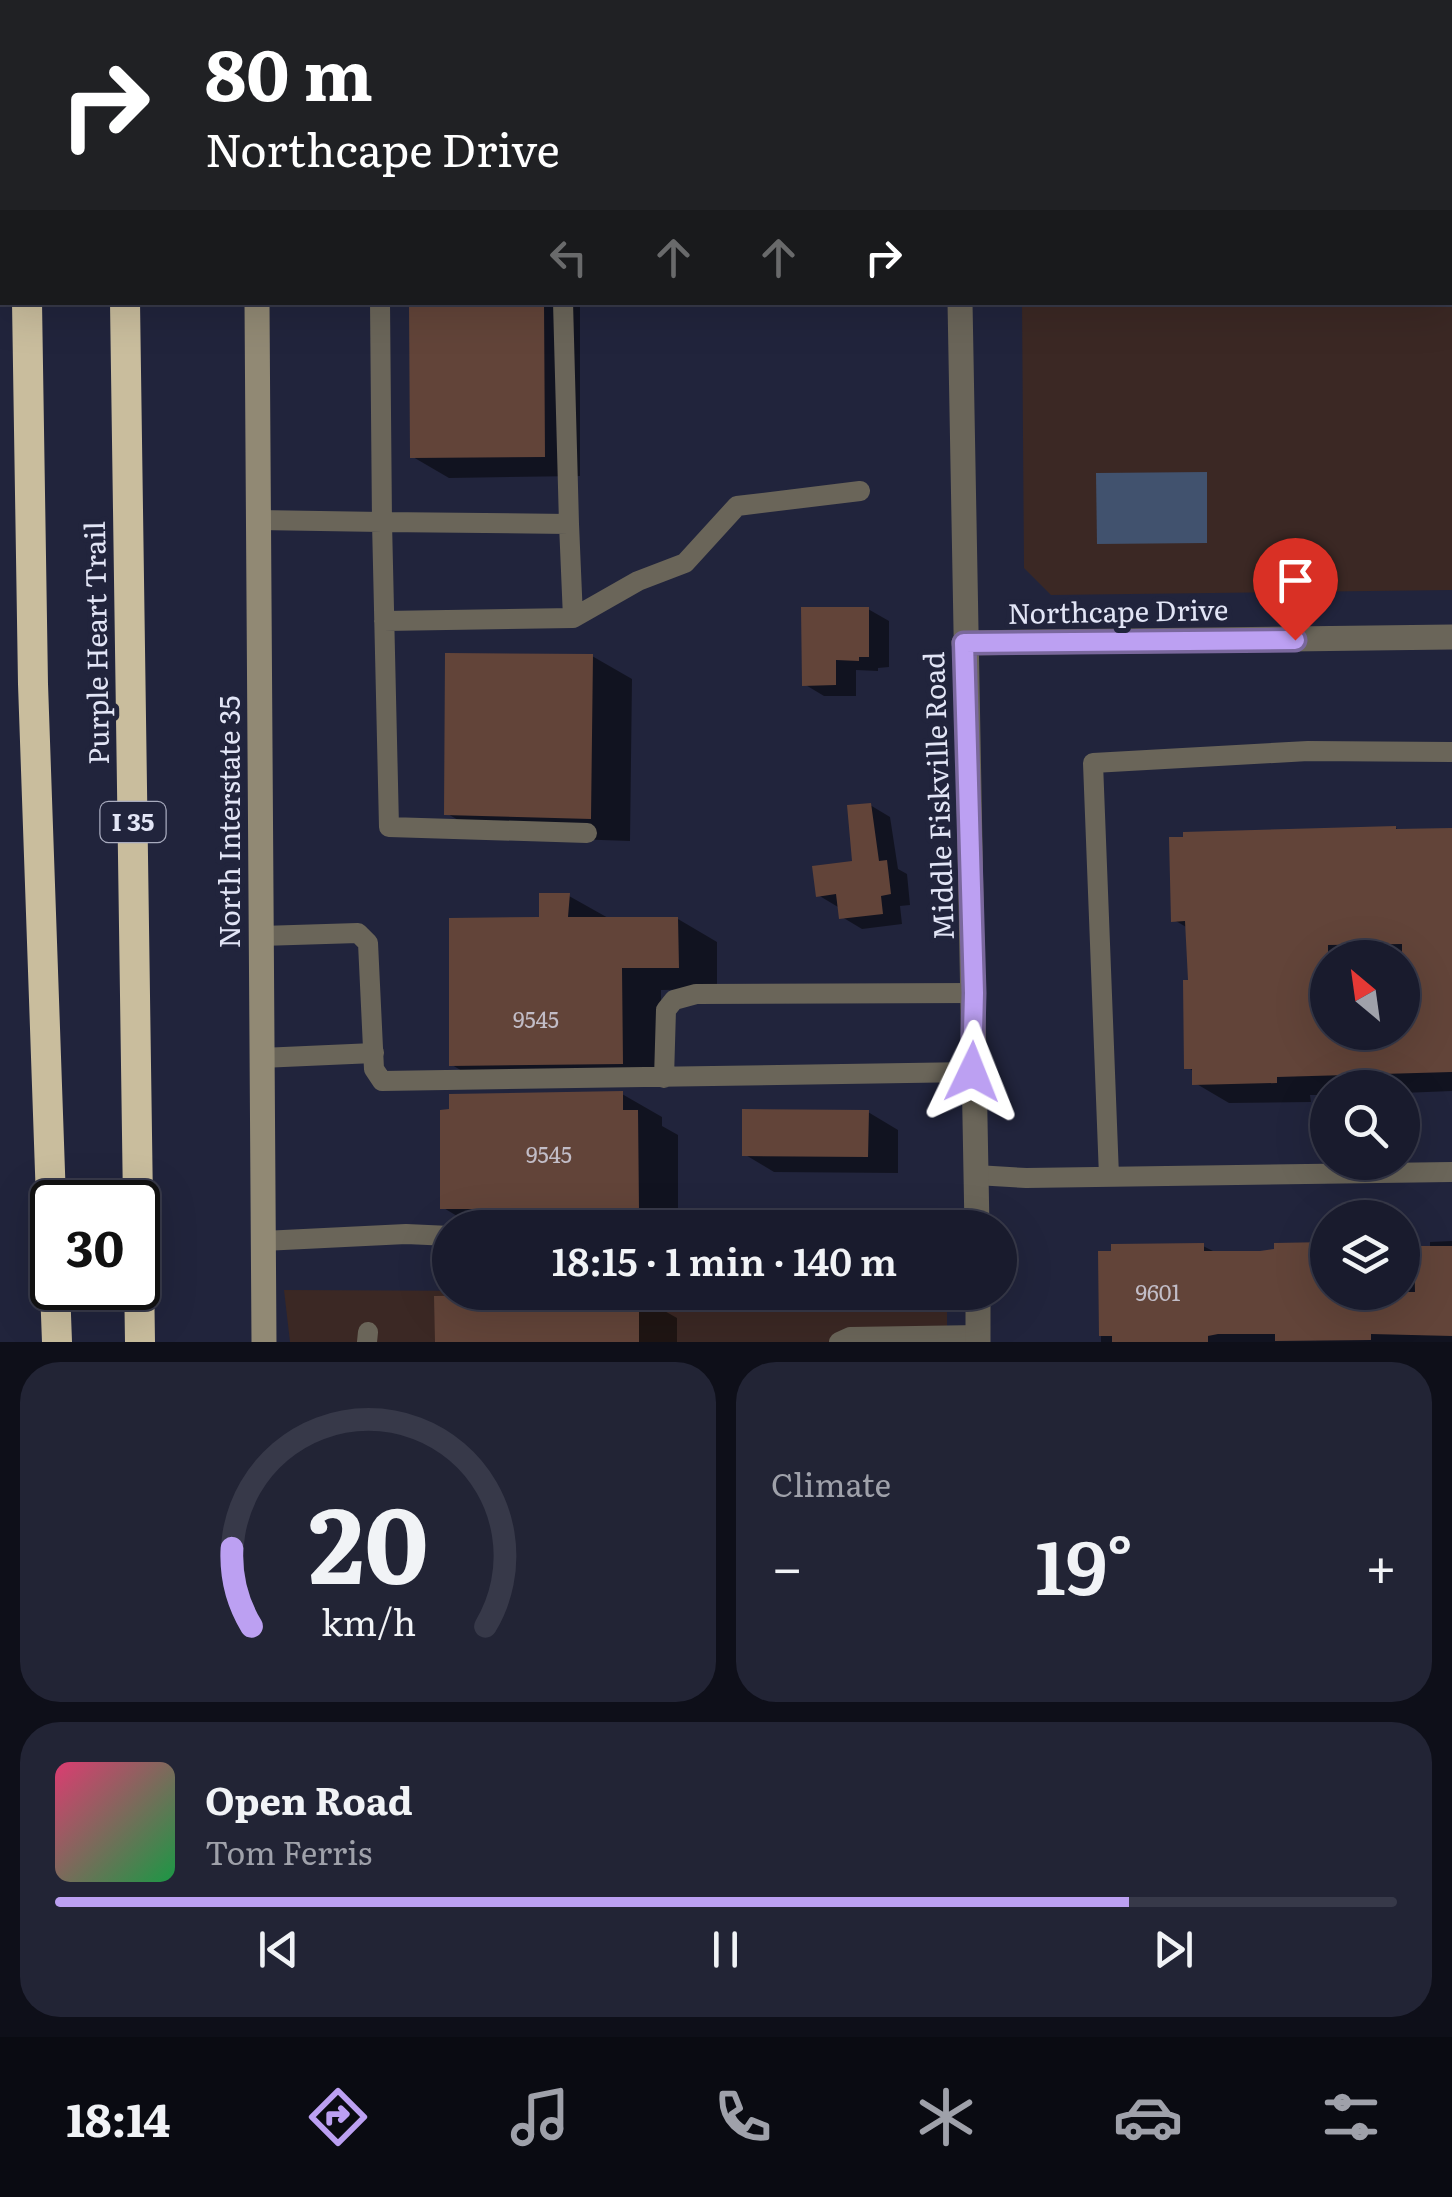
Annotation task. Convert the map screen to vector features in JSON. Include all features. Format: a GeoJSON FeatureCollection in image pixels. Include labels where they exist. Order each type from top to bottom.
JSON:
{"type":"FeatureCollection","features":[{"type":"Feature","properties":{"kind":"highway"},"geometry":{"type":"LineString","coordinates":[[18,305],[27,342]]}},
{"type":"Feature","properties":{"kind":"highway"},"geometry":{"type":"LineString","coordinates":[[27,305],[32,684],[50,1180]]}},
{"type":"Feature","properties":{"kind":"highway","name":"Purple Heart Trail"},"geometry":{"type":"LineString","coordinates":[[124,305],[140,1342]]}},
{"type":"Feature","properties":{"kind":"highway"},"geometry":{"type":"LineString","coordinates":[[56,1310],[57,1342]]}},
{"type":"Feature","properties":{"kind":"main road","name":"North Interstate 35"},"geometry":{"type":"LineString","coordinates":[[257,305],[264,1342]]}},
{"type":"Feature","properties":{"kind":"street","name":"Middle Fiskville Road"},"geometry":{"type":"LineString","coordinates":[[960,305],[977,1210]]}},
{"type":"Feature","properties":{"kind":"street","name":"Northcape Drive"},"geometry":{"type":"LineString","coordinates":[[964,643],[1452,638]]}},
{"type":"Feature","properties":{"kind":"street"},"geometry":{"type":"LineString","coordinates":[[978,1310],[978,1338]]}},
{"type":"Feature","properties":{"kind":"lane"},"geometry":{"type":"LineString","coordinates":[[380,305],[389,827],[586,832]]}},
{"type":"Feature","properties":{"kind":"lane"},"geometry":{"type":"LineString","coordinates":[[563,305],[573,618]]}},
{"type":"Feature","properties":{"kind":"lane"},"geometry":{"type":"LineString","coordinates":[[384,621],[573,618],[638,581],[685,563],[737,506],[860,491]]}},
{"type":"Feature","properties":{"kind":"lane"},"geometry":{"type":"LineString","coordinates":[[258,520],[569,524]]}},
{"type":"Feature","properties":{"kind":"lane"},"geometry":{"type":"LineString","coordinates":[[1109,1176],[1093,763],[1308,751],[1452,752]]}},
{"type":"Feature","properties":{"kind":"lane"},"geometry":{"type":"LineString","coordinates":[[261,936],[358,934],[368,943],[374,1069],[382,1081],[972,1072]]}},
{"type":"Feature","properties":{"kind":"lane"},"geometry":{"type":"LineString","coordinates":[[664,1078],[666,1010],[674,1000],[696,994],[974,993]]}},
{"type":"Feature","properties":{"kind":"lane"},"geometry":{"type":"LineString","coordinates":[[261,1058],[374,1054]]}},
{"type":"Feature","properties":{"kind":"lane"},"geometry":{"type":"LineString","coordinates":[[976,1176],[1452,1172]]}},
{"type":"Feature","properties":{"kind":"lane"},"geometry":{"type":"LineString","coordinates":[[263,1241],[432,1235]]}},
{"type":"Feature","properties":{"kind":"lane"},"geometry":{"type":"LineString","coordinates":[[839,1342],[850,1337],[978,1338]]}},
{"type":"Feature","properties":{"kind":"shaded area"},"geometry":{"type":"Polygon","coordinates":[[[1022,305],[1452,305],[1452,590],[1051,595],[1024,568],[1022,305]]]}},
{"type":"Feature","properties":{"kind":"shaded area"},"geometry":{"type":"Polygon","coordinates":[[[284,1290],[432,1291],[432,1310],[947,1310],[947,1342],[290,1342],[284,1290]]]}},
{"type":"Feature","properties":{"kind":"water"},"geometry":{"type":"Polygon","coordinates":[[[1207,472],[1207,543],[1097,544],[1096,473],[1207,472]]]}},
{"type":"Feature","properties":{"kind":"building"},"geometry":{"type":"Polygon","coordinates":[[[409,305],[544,305],[545,457],[410,458],[409,305]]]}},
{"type":"Feature","properties":{"kind":"building"},"geometry":{"type":"Polygon","coordinates":[[[801,607],[869,607],[869,657],[859,657],[859,661],[836,660],[836,685],[802,686],[801,607]]]}},
{"type":"Feature","properties":{"kind":"building"},"geometry":{"type":"Polygon","coordinates":[[[445,653],[593,654],[591,819],[444,815],[445,653]]]}},
{"type":"Feature","properties":{"kind":"building"},"geometry":{"type":"Polygon","coordinates":[[[871,803],[879,861],[887,860],[891,894],[881,896],[883,914],[839,919],[836,894],[816,897],[812,866],[852,861],[847,805],[871,803]]]}},
{"type":"Feature","properties":{"kind":"building"},"geometry":{"type":"Polygon","coordinates":[[[1452,828],[1452,1072],[1310,1070],[1310,1076],[1277,1077],[1277,1083],[1192,1085],[1192,1069],[1184,1069],[1183,980],[1188,980],[1185,921],[1171,922],[1169,837],[1183,837],[1183,832],[1452,828]]]}},
{"type":"Feature","properties":{"kind":"building"},"geometry":{"type":"Polygon","coordinates":[[[539,893],[570,893],[568,917],[678,917],[679,968],[622,968],[623,1064],[449,1066],[449,918],[539,917],[539,893]]]}},
{"type":"Feature","properties":{"kind":"building"},"geometry":{"type":"Polygon","coordinates":[[[623,1091],[623,1110],[638,1110],[639,1209],[440,1209],[440,1110],[449,1109],[449,1094],[623,1091]]]}},
{"type":"Feature","properties":{"kind":"building"},"geometry":{"type":"Polygon","coordinates":[[[742,1109],[869,1110],[868,1157],[742,1156],[742,1109]]]}},
{"type":"Feature","properties":{"kind":"building"},"geometry":{"type":"Polygon","coordinates":[[[1310,1242],[1310,1310],[1420,1310],[1420,1246],[1452,1246],[1452,1336],[1371,1334],[1371,1340],[1275,1341],[1275,1334],[1218,1334],[1208,1336],[1208,1342],[1112,1342],[1112,1336],[1099,1336],[1098,1251],[1111,1251],[1111,1244],[1204,1243],[1204,1251],[1260,1251],[1274,1249],[1274,1243],[1310,1242]]]}},
{"type":"Feature","properties":{"kind":"building"},"geometry":{"type":"Polygon","coordinates":[[[434,1310],[639,1310],[639,1342],[435,1342],[434,1310]]]}},
{"type":"Feature","properties":{"kind":"route"},"geometry":{"type":"LineString","coordinates":[[972,1072],[974,993],[964,643],[1295,640]]}}]}
